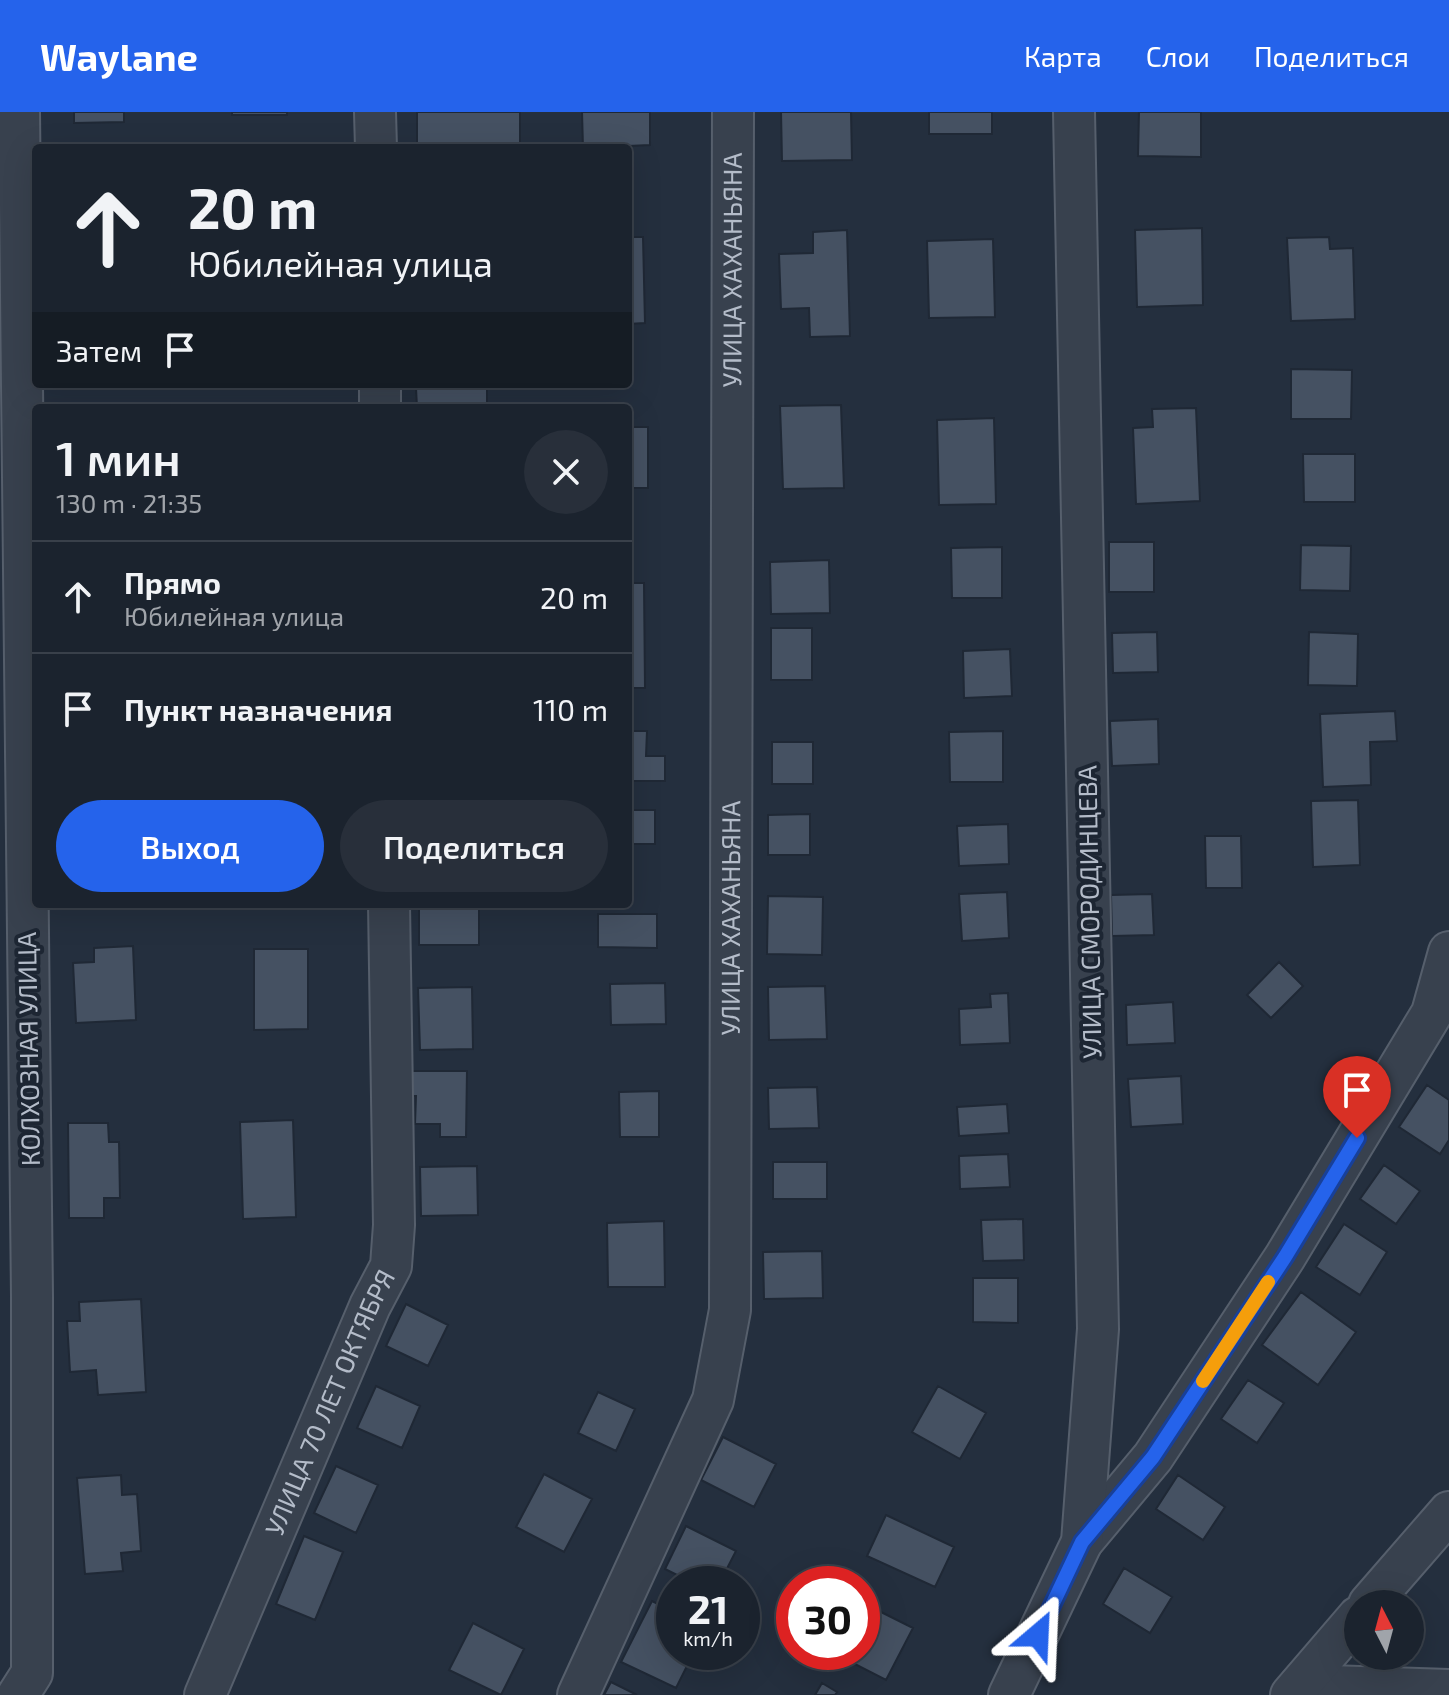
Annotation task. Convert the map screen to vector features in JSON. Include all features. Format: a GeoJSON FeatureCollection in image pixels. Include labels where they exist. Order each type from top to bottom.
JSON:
{"type":"FeatureCollection","features":[{"type":"Feature","properties":{"kind":"street","name":"КОЛХОЗНАЯ УЛИЦА"},"geometry":{"type":"LineString","coordinates":[[18,1695],[32,1673],[32,1297],[19,112]]}},
{"type":"Feature","properties":{"kind":"street"},"geometry":{"type":"LineString","coordinates":[[375,112],[376,144]]}},
{"type":"Feature","properties":{"kind":"street","name":"УЛИЦА ХАХАНЬЯНА"},"geometry":{"type":"LineString","coordinates":[[578,1695],[713,1400],[730,1310],[733,112]]}},
{"type":"Feature","properties":{"kind":"street","name":"УЛИЦА СМОРОДИНЦЕВА"},"geometry":{"type":"LineString","coordinates":[[1009,1695],[1082,1542],[1098,1329],[1074,112]]}},
{"type":"Feature","properties":{"kind":"street","name":"УЛИЦА 70 ЛЕТ ОКТЯБРЯ"},"geometry":{"type":"LineString","coordinates":[[205,1695],[370,1306],[391,1266],[394,1225],[389,908]]}},
{"type":"Feature","properties":{"kind":"street"},"geometry":{"type":"LineString","coordinates":[[1082,1542],[1153,1457],[1441,1013],[1449,952]]}},
{"type":"Feature","properties":{"kind":"street"},"geometry":{"type":"LineString","coordinates":[[1381,1590],[1449,1512]]}},
{"type":"Feature","properties":{"kind":"street"},"geometry":{"type":"LineString","coordinates":[[1295,1690],[1344,1633]]}},
{"type":"Feature","properties":{"kind":"street"},"geometry":{"type":"LineString","coordinates":[[0,1685],[9,1695]]}},
{"type":"Feature","properties":{"kind":"street"},"geometry":{"type":"LineString","coordinates":[[1295,1690],[1449,1690]]}},
{"type":"Feature","properties":{"kind":"building"},"geometry":{"type":"Polygon","coordinates":[[[74,112],[124,112],[124,122],[74,123],[74,112]]]}},
{"type":"Feature","properties":{"kind":"building"},"geometry":{"type":"Polygon","coordinates":[[[232,112],[287,112],[287,115],[232,115],[232,112]]]}},
{"type":"Feature","properties":{"kind":"building"},"geometry":{"type":"Polygon","coordinates":[[[417,112],[520,112],[520,144],[417,144],[417,112]]]}},
{"type":"Feature","properties":{"kind":"building"},"geometry":{"type":"Polygon","coordinates":[[[582,112],[650,112],[650,145],[583,144],[582,112]]]}},
{"type":"Feature","properties":{"kind":"building"},"geometry":{"type":"Polygon","coordinates":[[[781,112],[851,112],[852,160],[782,161],[781,112]]]}},
{"type":"Feature","properties":{"kind":"building"},"geometry":{"type":"Polygon","coordinates":[[[929,112],[992,112],[992,134],[929,134],[929,112]]]}},
{"type":"Feature","properties":{"kind":"building"},"geometry":{"type":"Polygon","coordinates":[[[1139,112],[1201,112],[1201,157],[1138,156],[1139,112]]]}},
{"type":"Feature","properties":{"kind":"building"},"geometry":{"type":"Polygon","coordinates":[[[1202,228],[1203,305],[1137,307],[1135,230],[1202,228]]]}},
{"type":"Feature","properties":{"kind":"building"},"geometry":{"type":"Polygon","coordinates":[[[847,230],[850,336],[810,337],[809,308],[781,309],[779,254],[813,253],[813,232],[847,230]]]}},
{"type":"Feature","properties":{"kind":"building"},"geometry":{"type":"Polygon","coordinates":[[[632,237],[643,237],[645,323],[632,324],[632,237]]]}},
{"type":"Feature","properties":{"kind":"building"},"geometry":{"type":"Polygon","coordinates":[[[1329,237],[1330,249],[1353,248],[1355,319],[1291,321],[1287,238],[1329,237]]]}},
{"type":"Feature","properties":{"kind":"building"},"geometry":{"type":"Polygon","coordinates":[[[993,239],[995,317],[929,318],[927,241],[993,239]]]}},
{"type":"Feature","properties":{"kind":"building"},"geometry":{"type":"Polygon","coordinates":[[[1291,369],[1352,370],[1351,419],[1291,419],[1291,369]]]}},
{"type":"Feature","properties":{"kind":"building"},"geometry":{"type":"Polygon","coordinates":[[[416,388],[487,388],[487,404],[417,404],[416,388]]]}},
{"type":"Feature","properties":{"kind":"building"},"geometry":{"type":"Polygon","coordinates":[[[841,405],[844,488],[783,489],[780,406],[841,405]]]}},
{"type":"Feature","properties":{"kind":"building"},"geometry":{"type":"Polygon","coordinates":[[[1196,408],[1200,501],[1136,504],[1133,428],[1153,427],[1152,409],[1196,408]]]}},
{"type":"Feature","properties":{"kind":"building"},"geometry":{"type":"Polygon","coordinates":[[[994,418],[996,504],[939,505],[937,420],[994,418]]]}},
{"type":"Feature","properties":{"kind":"building"},"geometry":{"type":"Polygon","coordinates":[[[632,427],[648,427],[648,488],[632,488],[632,427]]]}},
{"type":"Feature","properties":{"kind":"building"},"geometry":{"type":"Polygon","coordinates":[[[1303,454],[1355,454],[1355,502],[1304,502],[1303,454]]]}},
{"type":"Feature","properties":{"kind":"building"},"geometry":{"type":"Polygon","coordinates":[[[1109,542],[1154,542],[1154,592],[1109,592],[1109,542]]]}},
{"type":"Feature","properties":{"kind":"building"},"geometry":{"type":"Polygon","coordinates":[[[1301,545],[1351,546],[1350,591],[1300,590],[1301,545]]]}},
{"type":"Feature","properties":{"kind":"building"},"geometry":{"type":"Polygon","coordinates":[[[1002,547],[1002,598],[952,598],[951,548],[1002,547]]]}},
{"type":"Feature","properties":{"kind":"building"},"geometry":{"type":"Polygon","coordinates":[[[829,560],[830,613],[771,614],[770,562],[829,560]]]}},
{"type":"Feature","properties":{"kind":"building"},"geometry":{"type":"Polygon","coordinates":[[[632,583],[644,583],[645,688],[632,688],[632,583]]]}},
{"type":"Feature","properties":{"kind":"building"},"geometry":{"type":"Polygon","coordinates":[[[771,628],[812,628],[812,680],[771,680],[771,628]]]}},
{"type":"Feature","properties":{"kind":"building"},"geometry":{"type":"Polygon","coordinates":[[[1157,632],[1158,672],[1113,673],[1112,633],[1157,632]]]}},
{"type":"Feature","properties":{"kind":"building"},"geometry":{"type":"Polygon","coordinates":[[[1309,632],[1358,634],[1357,686],[1308,685],[1309,632]]]}},
{"type":"Feature","properties":{"kind":"building"},"geometry":{"type":"Polygon","coordinates":[[[1010,649],[1012,696],[964,698],[963,651],[1010,649]]]}},
{"type":"Feature","properties":{"kind":"building"},"geometry":{"type":"Polygon","coordinates":[[[1395,711],[1397,741],[1370,742],[1371,785],[1323,787],[1320,714],[1395,711]]]}},
{"type":"Feature","properties":{"kind":"building"},"geometry":{"type":"Polygon","coordinates":[[[1158,719],[1159,764],[1112,766],[1110,721],[1158,719]]]}},
{"type":"Feature","properties":{"kind":"building"},"geometry":{"type":"Polygon","coordinates":[[[632,731],[647,731],[646,756],[665,756],[665,781],[632,781],[632,731]]]}},
{"type":"Feature","properties":{"kind":"building"},"geometry":{"type":"Polygon","coordinates":[[[1003,731],[1003,782],[950,782],[949,732],[1003,731]]]}},
{"type":"Feature","properties":{"kind":"building"},"geometry":{"type":"Polygon","coordinates":[[[772,742],[813,742],[813,784],[772,784],[772,742]]]}},
{"type":"Feature","properties":{"kind":"building"},"geometry":{"type":"Polygon","coordinates":[[[1358,800],[1360,865],[1313,867],[1311,801],[1358,800]]]}},
{"type":"Feature","properties":{"kind":"building"},"geometry":{"type":"Polygon","coordinates":[[[632,810],[655,810],[655,844],[632,844],[632,810]]]}},
{"type":"Feature","properties":{"kind":"building"},"geometry":{"type":"Polygon","coordinates":[[[810,814],[810,855],[768,855],[768,815],[810,814]]]}},
{"type":"Feature","properties":{"kind":"building"},"geometry":{"type":"Polygon","coordinates":[[[1008,824],[1009,864],[959,866],[957,826],[1008,824]]]}},
{"type":"Feature","properties":{"kind":"building"},"geometry":{"type":"Polygon","coordinates":[[[1205,836],[1241,836],[1242,888],[1206,888],[1205,836]]]}},
{"type":"Feature","properties":{"kind":"building"},"geometry":{"type":"Polygon","coordinates":[[[1007,892],[1009,938],[962,941],[959,894],[1007,892]]]}},
{"type":"Feature","properties":{"kind":"building"},"geometry":{"type":"Polygon","coordinates":[[[1152,894],[1154,935],[1112,936],[1111,895],[1152,894]]]}},
{"type":"Feature","properties":{"kind":"building"},"geometry":{"type":"Polygon","coordinates":[[[768,896],[823,897],[822,955],[767,954],[768,896]]]}},
{"type":"Feature","properties":{"kind":"building"},"geometry":{"type":"Polygon","coordinates":[[[419,908],[479,908],[479,945],[419,945],[419,908]]]}},
{"type":"Feature","properties":{"kind":"building"},"geometry":{"type":"Polygon","coordinates":[[[598,914],[657,914],[657,948],[598,947],[598,914]]]}},
{"type":"Feature","properties":{"kind":"building"},"geometry":{"type":"Polygon","coordinates":[[[133,946],[136,1020],[76,1023],[73,963],[94,962],[94,948],[133,946]]]}},
{"type":"Feature","properties":{"kind":"building"},"geometry":{"type":"Polygon","coordinates":[[[254,949],[308,949],[308,1029],[254,1030],[254,949]]]}},
{"type":"Feature","properties":{"kind":"building"},"geometry":{"type":"Polygon","coordinates":[[[1279,962],[1303,986],[1271,1018],[1247,995],[1279,962]]]}},
{"type":"Feature","properties":{"kind":"building"},"geometry":{"type":"Polygon","coordinates":[[[665,983],[666,1024],[611,1025],[610,984],[665,983]]]}},
{"type":"Feature","properties":{"kind":"building"},"geometry":{"type":"Polygon","coordinates":[[[825,986],[827,1039],[769,1040],[768,987],[825,986]]]}},
{"type":"Feature","properties":{"kind":"building"},"geometry":{"type":"Polygon","coordinates":[[[472,987],[473,1049],[420,1050],[418,988],[472,987]]]}},
{"type":"Feature","properties":{"kind":"building"},"geometry":{"type":"Polygon","coordinates":[[[1008,993],[1010,1043],[960,1045],[959,1009],[991,1007],[990,994],[1008,993]]]}},
{"type":"Feature","properties":{"kind":"building"},"geometry":{"type":"Polygon","coordinates":[[[1173,1002],[1175,1043],[1127,1045],[1126,1005],[1173,1002]]]}},
{"type":"Feature","properties":{"kind":"building"},"geometry":{"type":"Polygon","coordinates":[[[407,1071],[467,1071],[466,1137],[440,1137],[440,1124],[415,1124],[416,1096],[406,1096],[407,1071]]]}},
{"type":"Feature","properties":{"kind":"building"},"geometry":{"type":"Polygon","coordinates":[[[1181,1076],[1183,1124],[1131,1127],[1128,1079],[1181,1076]]]}},
{"type":"Feature","properties":{"kind":"building"},"geometry":{"type":"Polygon","coordinates":[[[1427,1085],[1449,1100],[1449,1140],[1440,1154],[1399,1127],[1427,1085]]]}},
{"type":"Feature","properties":{"kind":"building"},"geometry":{"type":"Polygon","coordinates":[[[817,1087],[819,1128],[769,1129],[768,1088],[817,1087]]]}},
{"type":"Feature","properties":{"kind":"building"},"geometry":{"type":"Polygon","coordinates":[[[659,1091],[659,1137],[620,1137],[619,1092],[659,1091]]]}},
{"type":"Feature","properties":{"kind":"building"},"geometry":{"type":"Polygon","coordinates":[[[1007,1104],[1009,1133],[959,1136],[957,1107],[1007,1104]]]}},
{"type":"Feature","properties":{"kind":"building"},"geometry":{"type":"Polygon","coordinates":[[[293,1120],[296,1217],[243,1219],[240,1122],[293,1120]]]}},
{"type":"Feature","properties":{"kind":"building"},"geometry":{"type":"Polygon","coordinates":[[[68,1123],[108,1123],[109,1142],[119,1142],[120,1198],[104,1198],[104,1218],[69,1218],[68,1123]]]}},
{"type":"Feature","properties":{"kind":"building"},"geometry":{"type":"Polygon","coordinates":[[[1008,1154],[1010,1187],[960,1189],[959,1156],[1008,1154]]]}},
{"type":"Feature","properties":{"kind":"building"},"geometry":{"type":"Polygon","coordinates":[[[773,1162],[827,1162],[827,1199],[773,1199],[773,1162]]]}},
{"type":"Feature","properties":{"kind":"building"},"geometry":{"type":"Polygon","coordinates":[[[1384,1165],[1420,1191],[1396,1224],[1360,1199],[1384,1165]]]}},
{"type":"Feature","properties":{"kind":"building"},"geometry":{"type":"Polygon","coordinates":[[[477,1166],[478,1215],[421,1216],[420,1167],[477,1166]]]}},
{"type":"Feature","properties":{"kind":"building"},"geometry":{"type":"Polygon","coordinates":[[[1023,1219],[1024,1260],[983,1261],[981,1220],[1023,1219]]]}},
{"type":"Feature","properties":{"kind":"building"},"geometry":{"type":"Polygon","coordinates":[[[664,1221],[665,1287],[608,1287],[607,1223],[664,1221]]]}},
{"type":"Feature","properties":{"kind":"building"},"geometry":{"type":"Polygon","coordinates":[[[1344,1224],[1387,1252],[1360,1295],[1316,1267],[1344,1224]]]}},
{"type":"Feature","properties":{"kind":"building"},"geometry":{"type":"Polygon","coordinates":[[[822,1251],[823,1298],[764,1299],[763,1252],[822,1251]]]}},
{"type":"Feature","properties":{"kind":"building"},"geometry":{"type":"Polygon","coordinates":[[[973,1278],[1018,1278],[1018,1323],[973,1322],[973,1278]]]}},
{"type":"Feature","properties":{"kind":"building"},"geometry":{"type":"Polygon","coordinates":[[[1301,1292],[1356,1332],[1318,1385],[1262,1345],[1301,1292]]]}},
{"type":"Feature","properties":{"kind":"building"},"geometry":{"type":"Polygon","coordinates":[[[141,1299],[146,1392],[98,1395],[96,1370],[70,1372],[67,1321],[80,1321],[79,1302],[141,1299]]]}},
{"type":"Feature","properties":{"kind":"building"},"geometry":{"type":"Polygon","coordinates":[[[406,1304],[448,1325],[428,1366],[386,1346],[406,1304]]]}},
{"type":"Feature","properties":{"kind":"building"},"geometry":{"type":"Polygon","coordinates":[[[1248,1380],[1284,1403],[1257,1443],[1221,1419],[1248,1380]]]}},
{"type":"Feature","properties":{"kind":"building"},"geometry":{"type":"Polygon","coordinates":[[[376,1386],[420,1406],[402,1448],[357,1428],[376,1386]]]}},
{"type":"Feature","properties":{"kind":"building"},"geometry":{"type":"Polygon","coordinates":[[[938,1386],[986,1413],[960,1459],[912,1432],[938,1386]]]}},
{"type":"Feature","properties":{"kind":"building"},"geometry":{"type":"Polygon","coordinates":[[[598,1392],[635,1409],[616,1451],[578,1433],[598,1392]]]}},
{"type":"Feature","properties":{"kind":"building"},"geometry":{"type":"Polygon","coordinates":[[[723,1437],[776,1464],[754,1507],[701,1480],[723,1437]]]}},
{"type":"Feature","properties":{"kind":"building"},"geometry":{"type":"Polygon","coordinates":[[[336,1466],[378,1485],[356,1533],[314,1513],[336,1466]]]}},
{"type":"Feature","properties":{"kind":"building"},"geometry":{"type":"Polygon","coordinates":[[[544,1474],[592,1499],[564,1552],[516,1527],[544,1474]]]}},
{"type":"Feature","properties":{"kind":"building"},"geometry":{"type":"Polygon","coordinates":[[[121,1475],[122,1495],[137,1494],[141,1551],[121,1553],[123,1571],[85,1574],[77,1478],[121,1475]]]}},
{"type":"Feature","properties":{"kind":"building"},"geometry":{"type":"Polygon","coordinates":[[[1178,1475],[1225,1507],[1203,1540],[1156,1509],[1178,1475]]]}},
{"type":"Feature","properties":{"kind":"building"},"geometry":{"type":"Polygon","coordinates":[[[886,1515],[954,1547],[935,1587],[867,1556],[886,1515]]]}},
{"type":"Feature","properties":{"kind":"building"},"geometry":{"type":"Polygon","coordinates":[[[686,1526],[736,1551],[728,1566],[666,1566],[686,1526]]]}},
{"type":"Feature","properties":{"kind":"building"},"geometry":{"type":"Polygon","coordinates":[[[304,1536],[343,1552],[315,1620],[276,1604],[304,1536]]]}},
{"type":"Feature","properties":{"kind":"building"},"geometry":{"type":"Polygon","coordinates":[[[1124,1568],[1172,1597],[1150,1633],[1103,1604],[1124,1568]]]}},
{"type":"Feature","properties":{"kind":"building"},"geometry":{"type":"Polygon","coordinates":[[[652,1601],[656,1603],[656,1670],[685,1670],[676,1688],[621,1662],[652,1601]]]}},
{"type":"Feature","properties":{"kind":"building"},"geometry":{"type":"Polygon","coordinates":[[[880,1612],[913,1628],[886,1680],[866,1670],[880,1670],[880,1612]]]}},
{"type":"Feature","properties":{"kind":"building"},"geometry":{"type":"Polygon","coordinates":[[[473,1623],[524,1649],[501,1695],[449,1670],[473,1623]]]}},
{"type":"Feature","properties":{"kind":"building"},"geometry":{"type":"Polygon","coordinates":[[[611,1682],[637,1695],[604,1695],[611,1682]]]}},
{"type":"Feature","properties":{"kind":"building"},"geometry":{"type":"Polygon","coordinates":[[[822,1683],[837,1692],[835,1695],[815,1695],[822,1683]]]}},
{"type":"Feature","properties":{"kind":"slow traffic"},"geometry":{"type":"LineString","coordinates":[[1203,1381],[1268,1282]]}},
{"type":"Feature","properties":{"kind":"route"},"geometry":{"type":"LineString","coordinates":[[1038,1635],[1082,1542],[1153,1457],[1285,1257],[1357,1138]]}}]}
